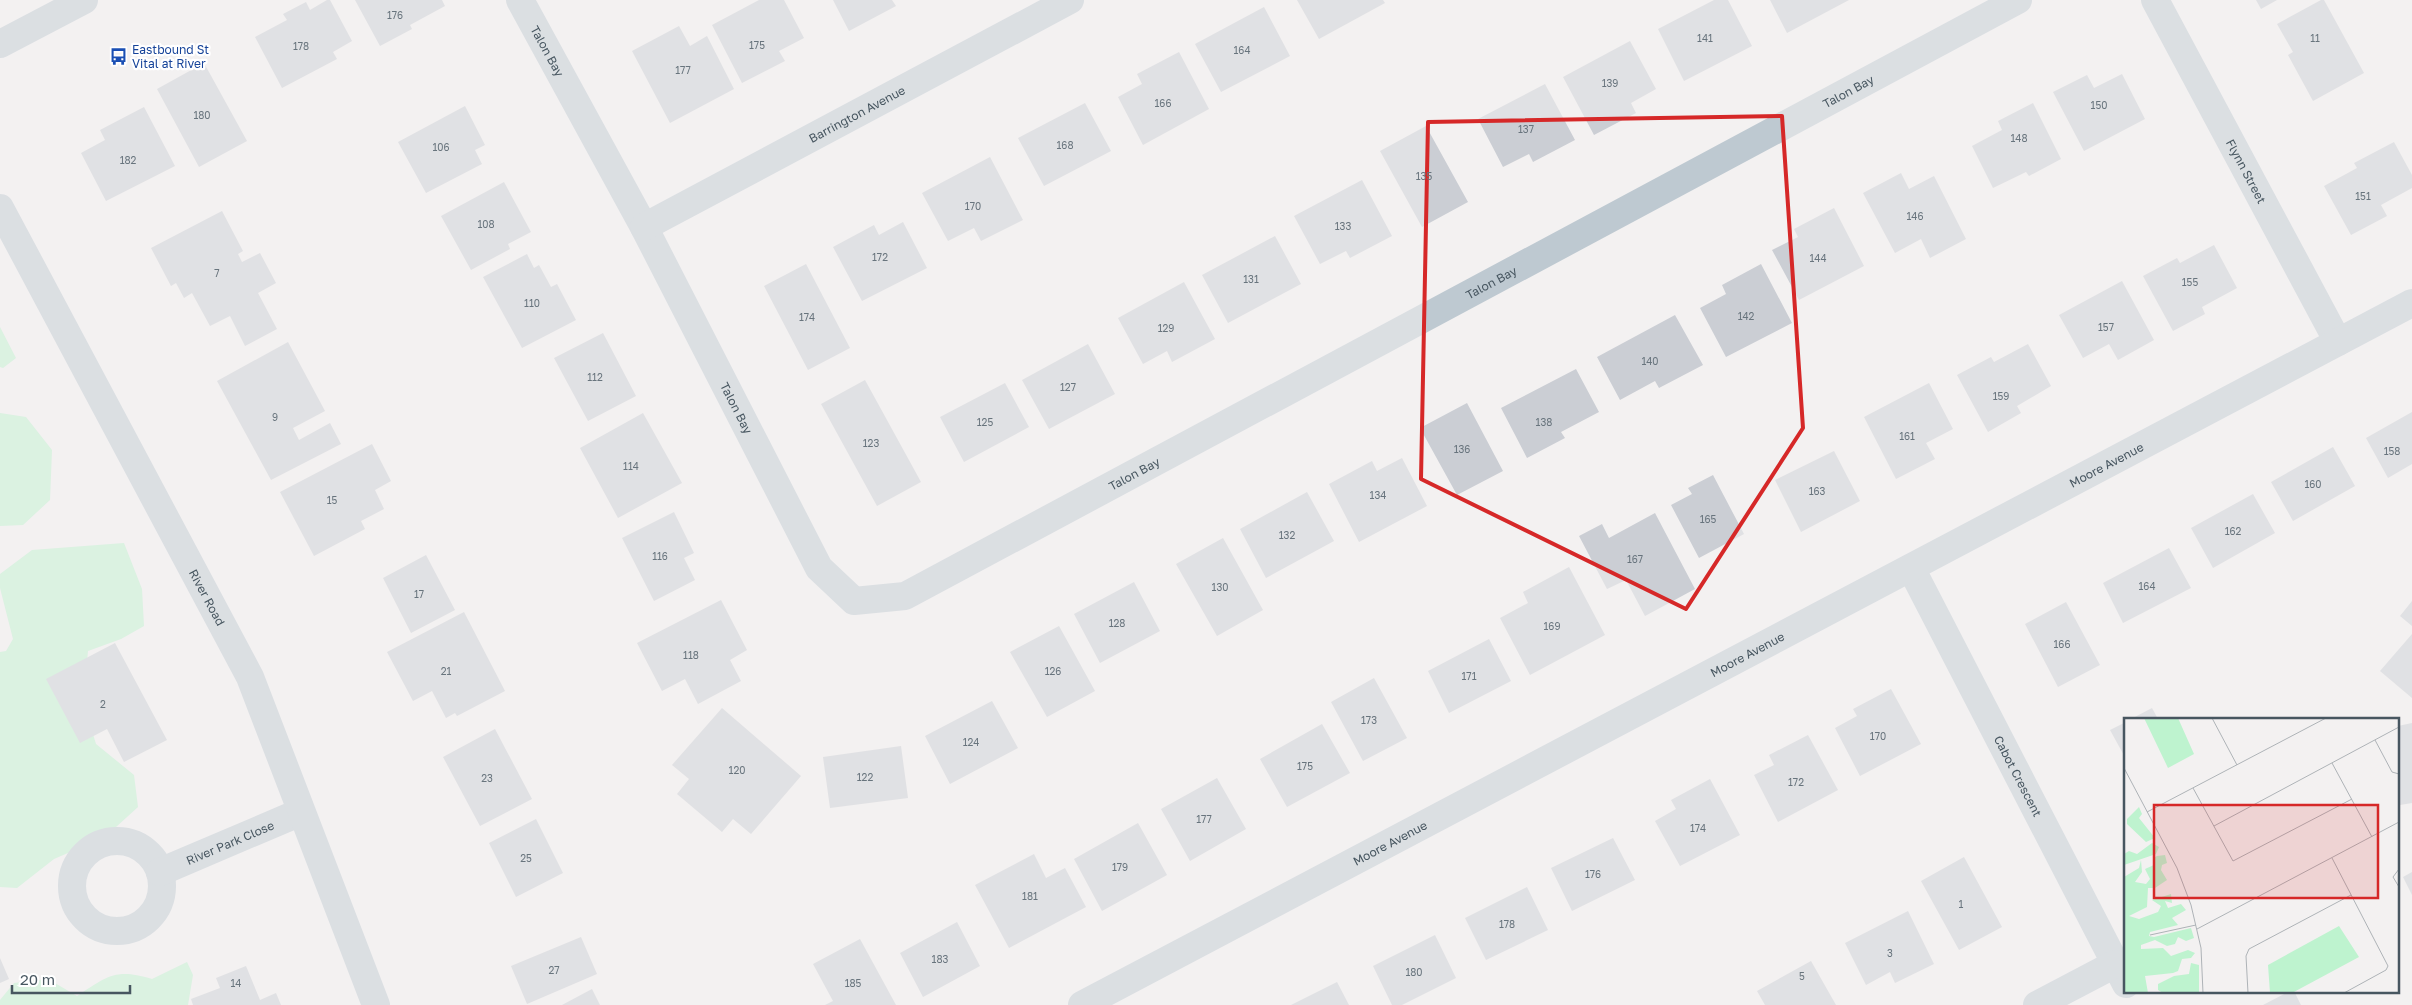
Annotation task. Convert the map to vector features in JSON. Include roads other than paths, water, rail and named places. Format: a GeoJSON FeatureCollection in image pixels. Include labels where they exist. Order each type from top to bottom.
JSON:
{"type":"FeatureCollection","features":[{"type":"Feature","properties":{"kind":"street"},"geometry":{"type":"LineString","coordinates":[[0,44],[84,0]]}},
{"type":"Feature","properties":{"kind":"street","name":"Talon Bay"},"geometry":{"type":"LineString","coordinates":[[520,0],[644,227],[819,568],[854,601],[905,596],[2018,0]]}},
{"type":"Feature","properties":{"kind":"street","name":"Barrington Avenue"},"geometry":{"type":"LineString","coordinates":[[644,227],[1070,0]]}},
{"type":"Feature","properties":{"kind":"street","name":"Flynn Street"},"geometry":{"type":"LineString","coordinates":[[2155,0],[2338,342]]}},
{"type":"Feature","properties":{"kind":"street","name":"River Road"},"geometry":{"type":"LineString","coordinates":[[0,208],[250,677],[376,1005]]}},
{"type":"Feature","properties":{"kind":"street","name":"Moore Avenue"},"geometry":{"type":"LineString","coordinates":[[1082,1005],[2412,303]]}},
{"type":"Feature","properties":{"kind":"street","name":"Cabot Crescent"},"geometry":{"type":"LineString","coordinates":[[1911,568],[2120,974]]}},
{"type":"Feature","properties":{"kind":"street","name":"River Park Close"},"geometry":{"type":"LineString","coordinates":[[160,872],[302,812]]}},
{"type":"Feature","properties":{"kind":"street"},"geometry":{"type":"LineString","coordinates":[[2037,1005],[2120,974]]}},
{"type":"Feature","properties":{"kind":"street"},"geometry":{"type":"LineString","coordinates":[[2130,992],[2137,1005]]}},
{"type":"Feature","properties":{"kind":"place","name":"Eastbound St Vital at River"},"geometry":{"type":"Point","coordinates":[118,56]}}]}
